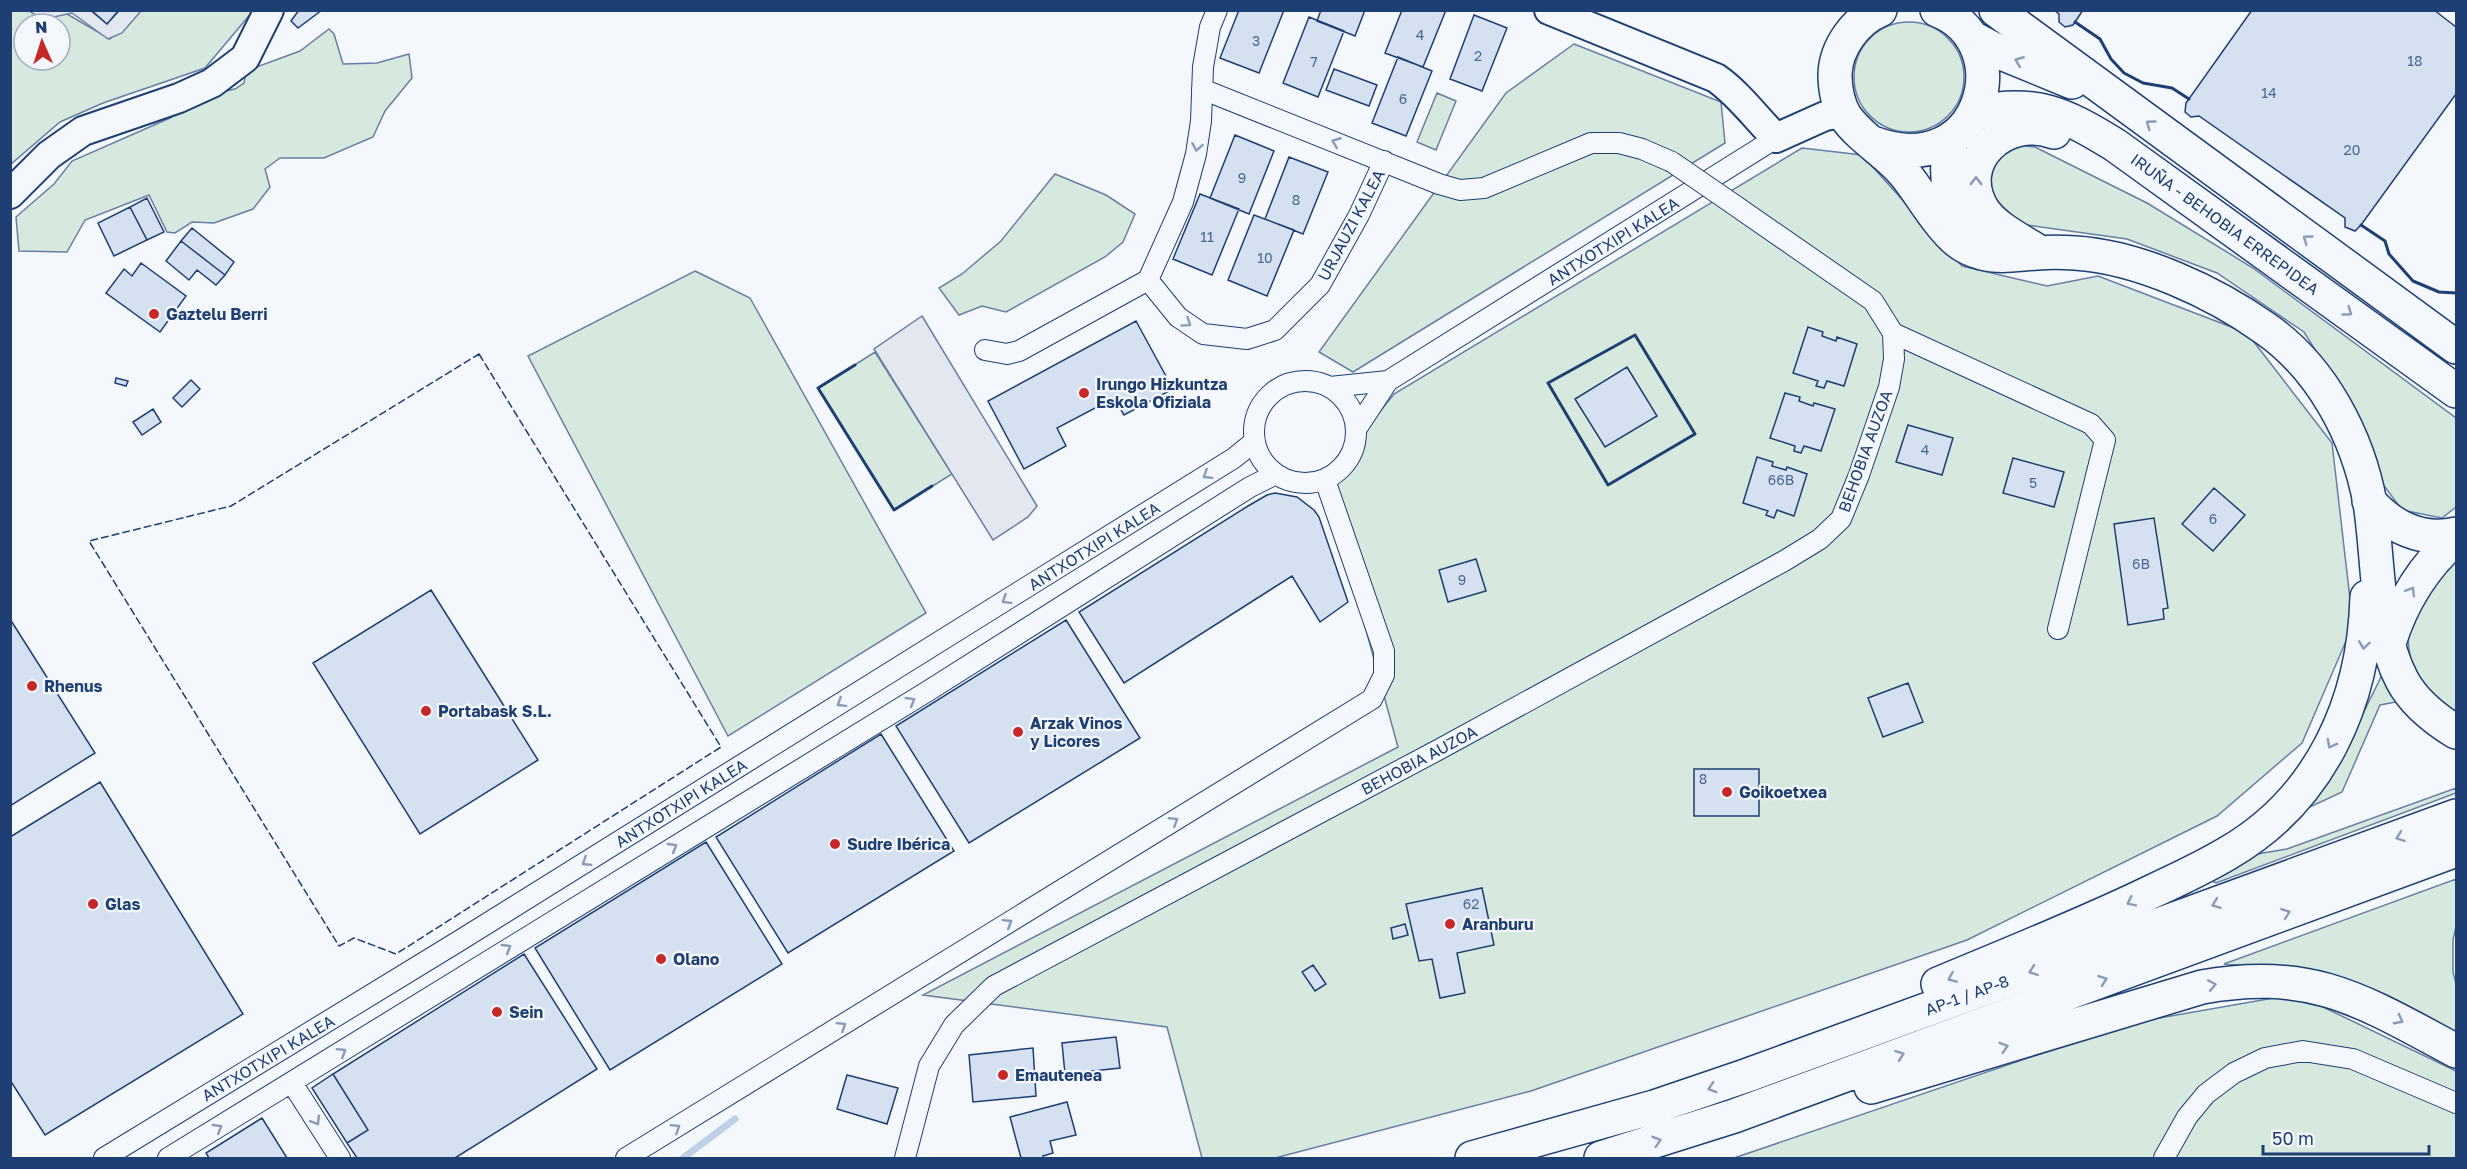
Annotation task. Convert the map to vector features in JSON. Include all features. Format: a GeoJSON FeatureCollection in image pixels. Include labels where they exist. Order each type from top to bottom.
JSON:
{"type":"FeatureCollection","features":[{"type":"Feature","properties":{"kind":"highway"},"geometry":{"type":"LineString","coordinates":[[1840,10],[1843,31],[1835,71],[1836,92],[1843,113],[1856,130],[1874,143],[1902,171],[1941,224],[1959,242],[1983,254],[1996,256],[2039,252],[2094,255],[2149,269],[2218,300],[2269,331],[2292,351],[2326,392],[2349,435],[2366,491],[2388,644],[2396,666],[2409,692],[2423,708],[2457,732]]}},
{"type":"Feature","properties":{"kind":"highway"},"geometry":{"type":"LineString","coordinates":[[1841,50],[1850,33],[1862,21],[1880,10]]}},
{"type":"Feature","properties":{"kind":"highway"},"geometry":{"type":"LineString","coordinates":[[1874,143],[1893,150],[1913,152],[1933,148],[1951,139],[1964,128],[1975,113],[1982,94],[1983,74],[1979,54],[1971,37],[1959,23],[1937,10]]}},
{"type":"Feature","properties":{"kind":"highway"},"geometry":{"type":"LineString","coordinates":[[1996,10],[2113,98],[2457,347]]}},
{"type":"Feature","properties":{"kind":"highway"},"geometry":{"type":"LineString","coordinates":[[1971,37],[1999,52],[2113,98]]}},
{"type":"Feature","properties":{"kind":"highway","name":"IRUÑA - BEHOBIA ERREPIDEA"},"geometry":{"type":"LineString","coordinates":[[1975,113],[1995,108],[2015,107],[2061,115],[2080,123],[2180,191],[2457,391]]}},
{"type":"Feature","properties":{"kind":"highway"},"geometry":{"type":"LineString","coordinates":[[2039,252],[1990,218],[1978,198],[1975,175],[1983,152],[1991,142],[2012,130],[2024,127],[2048,130],[2064,136],[2127,172],[2180,191]]}},
{"type":"Feature","properties":{"kind":"highway"},"geometry":{"type":"LineString","coordinates":[[1951,139],[1946,162],[1946,180],[1949,194],[1956,208],[1969,223],[1990,235],[2039,252]]}},
{"type":"Feature","properties":{"kind":"highway"},"geometry":{"type":"LineString","coordinates":[[2366,491],[2388,520],[2411,532],[2437,537],[2457,536]]}},
{"type":"Feature","properties":{"kind":"highway"},"geometry":{"type":"LineString","coordinates":[[1748,1076],[1794,1044],[2124,905],[2203,867],[2237,847],[2276,816],[2296,795],[2331,746],[2354,690],[2366,630],[2368,565],[2366,491]]}},
{"type":"Feature","properties":{"kind":"highway"},"geometry":{"type":"LineString","coordinates":[[2388,644],[2395,623],[2416,582],[2457,536]]}},
{"type":"Feature","properties":{"kind":"highway","name":"AP-1 / AP-8"},"geometry":{"type":"LineString","coordinates":[[1472,1158],[1654,1107],[1748,1076],[2457,816]]}},
{"type":"Feature","properties":{"kind":"highway","name":"AP-1 / AP-8"},"geometry":{"type":"LineString","coordinates":[[1601,1158],[1734,1116],[2457,850]]}},
{"type":"Feature","properties":{"kind":"highway"},"geometry":{"type":"LineString","coordinates":[[1734,1116],[1875,1086],[2202,987],[2253,980],[2305,984],[2354,998],[2457,1051]]}},
{"type":"Feature","properties":{"kind":"street"},"geometry":{"type":"LineString","coordinates":[[10,194],[49,155],[83,131],[179,98],[212,82],[245,58],[270,10]]}},
{"type":"Feature","properties":{"kind":"street"},"geometry":{"type":"LineString","coordinates":[[985,350],[1007,354],[1019,351],[1148,280],[1183,202],[1196,154],[1202,121],[1203,67],[1210,27],[1217,10]]}},
{"type":"Feature","properties":{"kind":"street"},"geometry":{"type":"LineString","coordinates":[[1549,10],[1716,78],[1734,92],[1776,138]]}},
{"type":"Feature","properties":{"kind":"street","name":"URJAUZI KALEA"},"geometry":{"type":"LineString","coordinates":[[1148,280],[1178,317],[1203,334],[1246,339],[1275,330],[1320,285],[1359,215],[1384,161],[1202,89]]}},
{"type":"Feature","properties":{"kind":"street","name":"ANTXOTXIPI KALEA"},"geometry":{"type":"LineString","coordinates":[[1357,428],[1388,381],[1776,138],[1825,116],[1843,113]]}},
{"type":"Feature","properties":{"kind":"street"},"geometry":{"type":"LineString","coordinates":[[1384,161],[1460,190],[1484,188],[1591,143],[1619,143],[1642,149],[1672,162],[1872,301],[1893,333],[2091,424],[2105,440],[2058,629]]}},
{"type":"Feature","properties":{"kind":"street","name":"BEHOBIA AUZOA"},"geometry":{"type":"LineString","coordinates":[[905,1158],[929,1066],[954,1025],[993,986],[1438,750],[1820,539],[1841,519],[1859,475],[1889,387],[1894,359],[1893,333]]}},
{"type":"Feature","properties":{"kind":"street","name":"ANTXOTXIPI KALEA"},"geometry":{"type":"LineString","coordinates":[[1330,387],[1388,381]]}},
{"type":"Feature","properties":{"kind":"street"},"geometry":{"type":"LineString","coordinates":[[1298,382],[1316,382],[1330,387],[1342,396],[1352,411],[1357,428],[1354,450],[1344,467],[1325,480],[1308,483],[1292,482],[1276,474],[1266,464],[1255,441],[1255,423],[1261,407],[1282,387],[1298,382]]}},
{"type":"Feature","properties":{"kind":"street","name":"ANTXOTXIPI KALEA"},"geometry":{"type":"LineString","coordinates":[[104,1158],[459,941],[1234,458],[1255,441]]}},
{"type":"Feature","properties":{"kind":"street","name":"ANTXOTXIPI KALEA"},"geometry":{"type":"LineString","coordinates":[[168,1158],[928,691],[1250,487],[1276,474]]}},
{"type":"Feature","properties":{"kind":"street"},"geometry":{"type":"LineString","coordinates":[[626,1158],[1372,699],[1384,675],[1384,651],[1325,480]]}},
{"type":"Feature","properties":{"kind":"street"},"geometry":{"type":"LineString","coordinates":[[2164,1158],[2187,1117],[2206,1094],[2234,1073],[2265,1058],[2303,1050],[2353,1059],[2457,1103]]}},
{"type":"Feature","properties":{"kind":"street"},"geometry":{"type":"LineString","coordinates":[[292,1083],[340,1158]]}},
{"type":"Feature","properties":{"kind":"shaded area"},"geometry":{"type":"Polygon","coordinates":[[[11,11],[64,12],[12,12],[12,72],[72,72],[72,17],[110,39],[136,11],[253,11],[205,68],[103,103],[60,122],[11,164],[11,11]]]}},
{"type":"Feature","properties":{"kind":"shaded area"},"geometry":{"type":"Polygon","coordinates":[[[29,11],[91,11],[107,24],[119,11],[141,11],[122,33],[108,39],[72,12],[29,11]]]}},
{"type":"Feature","properties":{"kind":"shaded area"},"geometry":{"type":"Polygon","coordinates":[[[1909,22],[1930,26],[1948,38],[1960,56],[1964,77],[1960,98],[1948,116],[1930,128],[1909,132],[1888,128],[1870,116],[1858,98],[1854,77],[1858,56],[1870,38],[1888,26],[1909,22]]]}},
{"type":"Feature","properties":{"kind":"shaded area"},"geometry":{"type":"Polygon","coordinates":[[[329,29],[334,34],[343,64],[377,63],[409,54],[412,78],[385,111],[373,137],[324,158],[280,158],[265,169],[270,187],[253,209],[214,223],[192,222],[175,233],[167,232],[149,195],[85,220],[67,252],[19,251],[16,217],[54,184],[72,161],[170,118],[211,94],[235,89],[244,83],[246,71],[300,51],[329,29]]]}},
{"type":"Feature","properties":{"kind":"shaded area"},"geometry":{"type":"Polygon","coordinates":[[[1574,44],[1721,102],[1725,143],[1353,372],[1319,352],[1506,93],[1574,44]]]}},
{"type":"Feature","properties":{"kind":"shaded area"},"geometry":{"type":"Polygon","coordinates":[[[1437,93],[1456,101],[1436,150],[1417,142],[1437,93]]]}},
{"type":"Feature","properties":{"kind":"shaded area"},"geometry":{"type":"Polygon","coordinates":[[[2016,145],[2035,147],[2147,203],[2253,268],[2456,418],[2456,507],[2442,518],[2402,510],[2382,483],[2358,418],[2304,332],[2217,273],[2127,239],[2020,224],[1988,197],[1994,158],[2016,145]]]}},
{"type":"Feature","properties":{"kind":"shaded area"},"geometry":{"type":"Polygon","coordinates":[[[1802,148],[1862,155],[1962,266],[2047,286],[2098,276],[2247,333],[2332,443],[2353,625],[2302,743],[2217,816],[1967,940],[1531,1091],[1275,1158],[1202,1158],[1167,1027],[923,995],[1398,747],[1325,480],[1394,394],[1802,148]]]}},
{"type":"Feature","properties":{"kind":"shaded area"},"geometry":{"type":"Polygon","coordinates":[[[1055,174],[1106,195],[1135,214],[1123,242],[1105,257],[1006,312],[982,306],[959,315],[939,288],[962,274],[1001,241],[1055,174]]]}},
{"type":"Feature","properties":{"kind":"shaded area"},"geometry":{"type":"Polygon","coordinates":[[[695,271],[750,298],[926,613],[728,736],[528,356],[695,271]]]}},
{"type":"Feature","properties":{"kind":"shaded area"},"geometry":{"type":"Polygon","coordinates":[[[922,316],[1037,506],[1028,517],[993,540],[874,349],[922,316]]]}},
{"type":"Feature","properties":{"kind":"shaded area"},"geometry":{"type":"Polygon","coordinates":[[[875,352],[952,474],[894,510],[818,388],[875,352]]]}},
{"type":"Feature","properties":{"kind":"shaded area"},"geometry":{"type":"Polygon","coordinates":[[[2456,557],[2456,719],[2414,689],[2406,624],[2456,557]]]}},
{"type":"Feature","properties":{"kind":"shaded area"},"geometry":{"type":"Polygon","coordinates":[[[2382,675],[2401,701],[2380,705],[2342,792],[2297,813],[2347,746],[2382,675]]]}},
{"type":"Feature","properties":{"kind":"shaded area"},"geometry":{"type":"Polygon","coordinates":[[[2456,788],[2456,793],[2216,883],[2212,881],[2239,857],[2287,849],[2456,788]]]}},
{"type":"Feature","properties":{"kind":"shaded area"},"geometry":{"type":"Polygon","coordinates":[[[2456,879],[2453,972],[2456,984],[2456,1034],[2390,999],[2319,971],[2224,964],[2456,879]]]}},
{"type":"Feature","properties":{"kind":"shaded area"},"geometry":{"type":"Polygon","coordinates":[[[2296,994],[2456,1071],[2456,1158],[1734,1158],[2131,1023],[2296,994]]]}},
{"type":"Feature","properties":{"kind":"building"},"geometry":{"type":"Polygon","coordinates":[[[91,10],[119,10],[107,24],[91,10]]]}},
{"type":"Feature","properties":{"kind":"building"},"geometry":{"type":"Polygon","coordinates":[[[299,10],[322,10],[298,28],[291,21],[299,10]]]}},
{"type":"Feature","properties":{"kind":"building"},"geometry":{"type":"Polygon","coordinates":[[[1239,10],[1284,10],[1259,73],[1220,58],[1239,10]]]}},
{"type":"Feature","properties":{"kind":"building"},"geometry":{"type":"Polygon","coordinates":[[[1321,10],[1365,10],[1355,36],[1317,21],[1321,10]]]}},
{"type":"Feature","properties":{"kind":"building"},"geometry":{"type":"Polygon","coordinates":[[[1402,10],[1446,10],[1423,67],[1385,53],[1402,10]]]}},
{"type":"Feature","properties":{"kind":"building"},"geometry":{"type":"Polygon","coordinates":[[[2054,10],[2083,10],[2073,25],[2065,27],[2059,22],[2059,14],[2054,10]]]}},
{"type":"Feature","properties":{"kind":"building"},"geometry":{"type":"Polygon","coordinates":[[[2252,10],[2434,10],[2456,27],[2456,94],[2355,231],[2345,227],[2345,218],[2199,116],[2191,117],[2185,112],[2186,103],[2252,10]]]}},
{"type":"Feature","properties":{"kind":"building"},"geometry":{"type":"Polygon","coordinates":[[[1474,15],[1507,28],[1482,91],[1450,79],[1474,15]]]}},
{"type":"Feature","properties":{"kind":"building"},"geometry":{"type":"Polygon","coordinates":[[[1309,17],[1344,31],[1318,97],[1283,83],[1309,17]]]}},
{"type":"Feature","properties":{"kind":"building"},"geometry":{"type":"Polygon","coordinates":[[[1398,57],[1432,71],[1406,136],[1372,123],[1398,57]]]}},
{"type":"Feature","properties":{"kind":"building"},"geometry":{"type":"Polygon","coordinates":[[[1334,69],[1377,85],[1369,106],[1326,90],[1334,69]]]}},
{"type":"Feature","properties":{"kind":"building"},"geometry":{"type":"Polygon","coordinates":[[[1235,135],[1274,151],[1249,214],[1210,198],[1235,135]]]}},
{"type":"Feature","properties":{"kind":"building"},"geometry":{"type":"Polygon","coordinates":[[[1289,157],[1328,172],[1303,234],[1265,219],[1289,157]]]}},
{"type":"Feature","properties":{"kind":"building"},"geometry":{"type":"Polygon","coordinates":[[[1200,194],[1239,209],[1212,275],[1173,259],[1200,194]]]}},
{"type":"Feature","properties":{"kind":"building"},"geometry":{"type":"Polygon","coordinates":[[[147,198],[164,232],[147,240],[130,207],[147,198]]]}},
{"type":"Feature","properties":{"kind":"building"},"geometry":{"type":"Polygon","coordinates":[[[130,207],[147,240],[114,256],[98,223],[130,207]]]}},
{"type":"Feature","properties":{"kind":"building"},"geometry":{"type":"Polygon","coordinates":[[[1254,215],[1294,230],[1267,296],[1228,280],[1254,215]]]}},
{"type":"Feature","properties":{"kind":"building"},"geometry":{"type":"Polygon","coordinates":[[[192,228],[234,262],[225,275],[181,241],[192,228]]]}},
{"type":"Feature","properties":{"kind":"building"},"geometry":{"type":"Polygon","coordinates":[[[181,241],[225,275],[216,285],[197,270],[189,280],[166,261],[181,241]]]}},
{"type":"Feature","properties":{"kind":"building","name":"Gaztelu Berri"},"geometry":{"type":"Polygon","coordinates":[[[141,263],[186,296],[160,332],[106,293],[124,269],[132,276],[141,263]]]}},
{"type":"Feature","properties":{"kind":"building","name":"Irungo Hizkuntza Eskola Ofiziala"},"geometry":{"type":"Polygon","coordinates":[[[1136,321],[1173,389],[1124,415],[1114,398],[1057,428],[1066,446],[1024,469],[988,401],[1136,321]]]}},
{"type":"Feature","properties":{"kind":"building"},"geometry":{"type":"Polygon","coordinates":[[[1808,327],[1823,332],[1822,336],[1836,341],[1837,337],[1857,344],[1844,386],[1827,381],[1824,388],[1816,386],[1818,381],[1793,373],[1808,327]]]}},
{"type":"Feature","properties":{"kind":"building"},"geometry":{"type":"Polygon","coordinates":[[[1627,367],[1657,416],[1605,447],[1575,399],[1627,367]]]}},
{"type":"Feature","properties":{"kind":"building"},"geometry":{"type":"Polygon","coordinates":[[[116,378],[128,381],[126,386],[115,383],[116,378]]]}},
{"type":"Feature","properties":{"kind":"building"},"geometry":{"type":"Polygon","coordinates":[[[191,380],[200,389],[182,407],[173,398],[191,380]]]}},
{"type":"Feature","properties":{"kind":"building"},"geometry":{"type":"Polygon","coordinates":[[[1785,393],[1800,397],[1799,401],[1813,406],[1814,403],[1835,409],[1821,451],[1804,446],[1801,453],[1794,451],[1795,446],[1770,438],[1785,393]]]}},
{"type":"Feature","properties":{"kind":"building"},"geometry":{"type":"Polygon","coordinates":[[[153,409],[161,422],[142,435],[133,422],[153,409]]]}},
{"type":"Feature","properties":{"kind":"building"},"geometry":{"type":"Polygon","coordinates":[[[1908,425],[1953,438],[1942,475],[1896,462],[1908,425]]]}},
{"type":"Feature","properties":{"kind":"building"},"geometry":{"type":"Polygon","coordinates":[[[1757,457],[1773,462],[1772,466],[1786,470],[1787,467],[1807,474],[1794,516],[1777,510],[1774,518],[1766,515],[1768,511],[1743,503],[1757,457]]]}},
{"type":"Feature","properties":{"kind":"building"},"geometry":{"type":"Polygon","coordinates":[[[2013,458],[2064,472],[2054,507],[2003,493],[2013,458]]]}},
{"type":"Feature","properties":{"kind":"building"},"geometry":{"type":"Polygon","coordinates":[[[2214,488],[2245,515],[2213,551],[2182,524],[2214,488]]]}},
{"type":"Feature","properties":{"kind":"building"},"geometry":{"type":"Polygon","coordinates":[[[1275,493],[1297,497],[1314,510],[1319,517],[1348,602],[1320,622],[1292,576],[1124,683],[1079,612],[1248,506],[1275,493]]]}},
{"type":"Feature","properties":{"kind":"building"},"geometry":{"type":"Polygon","coordinates":[[[2154,518],[2168,608],[2163,609],[2164,619],[2128,625],[2114,524],[2154,518]]]}},
{"type":"Feature","properties":{"kind":"building"},"geometry":{"type":"Polygon","coordinates":[[[1476,559],[1486,591],[1448,602],[1439,570],[1476,559]]]}},
{"type":"Feature","properties":{"kind":"building","name":"Portabask S.L."},"geometry":{"type":"Polygon","coordinates":[[[431,590],[538,760],[420,834],[313,663],[431,590]]]}},
{"type":"Feature","properties":{"kind":"building","name":"Rhenus"},"geometry":{"type":"Polygon","coordinates":[[[10,619],[95,753],[10,806],[10,619]]]}},
{"type":"Feature","properties":{"kind":"building","name":"Arzak Vinos y Licores"},"geometry":{"type":"Polygon","coordinates":[[[1066,620],[1140,738],[969,843],[896,726],[1066,620]]]}},
{"type":"Feature","properties":{"kind":"building"},"geometry":{"type":"Polygon","coordinates":[[[1908,683],[1923,722],[1883,737],[1868,698],[1908,683]]]}},
{"type":"Feature","properties":{"kind":"building","name":"Sudre Ibérica"},"geometry":{"type":"Polygon","coordinates":[[[881,734],[954,851],[788,953],[716,837],[881,734]]]}},
{"type":"Feature","properties":{"kind":"building","name":"Goikoetxea"},"geometry":{"type":"Polygon","coordinates":[[[1694,769],[1759,769],[1759,816],[1694,816],[1694,769]]]}},
{"type":"Feature","properties":{"kind":"building","name":"Glas"},"geometry":{"type":"Polygon","coordinates":[[[100,782],[243,1014],[45,1135],[10,1080],[10,837],[100,782]]]}},
{"type":"Feature","properties":{"kind":"building","name":"Olano"},"geometry":{"type":"Polygon","coordinates":[[[706,842],[782,964],[610,1070],[535,948],[706,842]]]}},
{"type":"Feature","properties":{"kind":"building","name":"Aranburu"},"geometry":{"type":"Polygon","coordinates":[[[1482,888],[1494,945],[1457,953],[1465,993],[1440,998],[1432,959],[1419,961],[1406,904],[1482,888]]]}},
{"type":"Feature","properties":{"kind":"building"},"geometry":{"type":"Polygon","coordinates":[[[1405,924],[1408,935],[1393,939],[1391,928],[1405,924]]]}},
{"type":"Feature","properties":{"kind":"building","name":"Sein"},"geometry":{"type":"Polygon","coordinates":[[[524,954],[597,1069],[455,1158],[357,1158],[347,1143],[368,1130],[333,1074],[524,954]]]}},
{"type":"Feature","properties":{"kind":"building"},"geometry":{"type":"Polygon","coordinates":[[[1313,965],[1326,984],[1315,991],[1302,972],[1313,965]]]}},
{"type":"Feature","properties":{"kind":"building"},"geometry":{"type":"Polygon","coordinates":[[[1116,1037],[1120,1068],[1065,1074],[1062,1043],[1116,1037]]]}},
{"type":"Feature","properties":{"kind":"building","name":"Emautenea"},"geometry":{"type":"Polygon","coordinates":[[[1033,1048],[1036,1096],[973,1102],[969,1055],[1033,1048]]]}},
{"type":"Feature","properties":{"kind":"building"},"geometry":{"type":"Polygon","coordinates":[[[333,1074],[368,1130],[347,1143],[312,1088],[333,1074]]]}},
{"type":"Feature","properties":{"kind":"building"},"geometry":{"type":"Polygon","coordinates":[[[847,1075],[898,1088],[887,1124],[837,1109],[847,1075]]]}},
{"type":"Feature","properties":{"kind":"building"},"geometry":{"type":"Polygon","coordinates":[[[1067,1102],[1076,1135],[1050,1141],[1053,1153],[1043,1156],[1044,1158],[1021,1158],[1010,1117],[1067,1102]]]}},
{"type":"Feature","properties":{"kind":"building"},"geometry":{"type":"Polygon","coordinates":[[[262,1118],[287,1158],[209,1158],[206,1153],[262,1118]]]}},
{"type":"Feature","properties":{"kind":"waterway"},"geometry":{"type":"LineString","coordinates":[[683,1158],[735,1119]]}},
{"type":"Feature","properties":{"kind":"fence"},"geometry":{"type":"LineString","coordinates":[[479,354],[721,747],[396,954],[354,938],[339,946],[89,541],[231,506],[479,354]]}},
{"type":"Feature","properties":{"kind":"wall"},"geometry":{"type":"LineString","coordinates":[[2075,22],[2100,39],[2111,59],[2124,73],[2143,83],[2172,88],[2189,99]]}},
{"type":"Feature","properties":{"kind":"wall"},"geometry":{"type":"LineString","coordinates":[[2361,225],[2385,241],[2389,254],[2413,281],[2439,292],[2456,293]]}},
{"type":"Feature","properties":{"kind":"wall"},"geometry":{"type":"LineString","coordinates":[[1635,335],[1695,434],[1608,485],[1548,383],[1635,335]]}},
{"type":"Feature","properties":{"kind":"wall"},"geometry":{"type":"LineString","coordinates":[[855,365],[818,388],[894,510],[932,486]]}},
{"type":"Feature","properties":{"kind":"place","name":"Gaztelu Berri"},"geometry":{"type":"Point","coordinates":[154,314]}},
{"type":"Feature","properties":{"kind":"place","name":"Irungo Hizkuntza Eskola Ofiziala"},"geometry":{"type":"Point","coordinates":[1084,393]}},
{"type":"Feature","properties":{"kind":"place","name":"Rhenus"},"geometry":{"type":"Point","coordinates":[32,686]}},
{"type":"Feature","properties":{"kind":"place","name":"Portabask S.L."},"geometry":{"type":"Point","coordinates":[426,711]}},
{"type":"Feature","properties":{"kind":"place","name":"Arzak Vinos y Licores"},"geometry":{"type":"Point","coordinates":[1018,732]}},
{"type":"Feature","properties":{"kind":"place","name":"Goikoetxea"},"geometry":{"type":"Point","coordinates":[1727,792]}},
{"type":"Feature","properties":{"kind":"place","name":"Sudre Ibérica"},"geometry":{"type":"Point","coordinates":[835,844]}},
{"type":"Feature","properties":{"kind":"place","name":"Glas"},"geometry":{"type":"Point","coordinates":[93,904]}},
{"type":"Feature","properties":{"kind":"place","name":"Aranburu"},"geometry":{"type":"Point","coordinates":[1450,924]}},
{"type":"Feature","properties":{"kind":"place","name":"Olano"},"geometry":{"type":"Point","coordinates":[661,959]}},
{"type":"Feature","properties":{"kind":"place","name":"Sein"},"geometry":{"type":"Point","coordinates":[497,1012]}},
{"type":"Feature","properties":{"kind":"place","name":"Emautenea"},"geometry":{"type":"Point","coordinates":[1003,1075]}}]}
